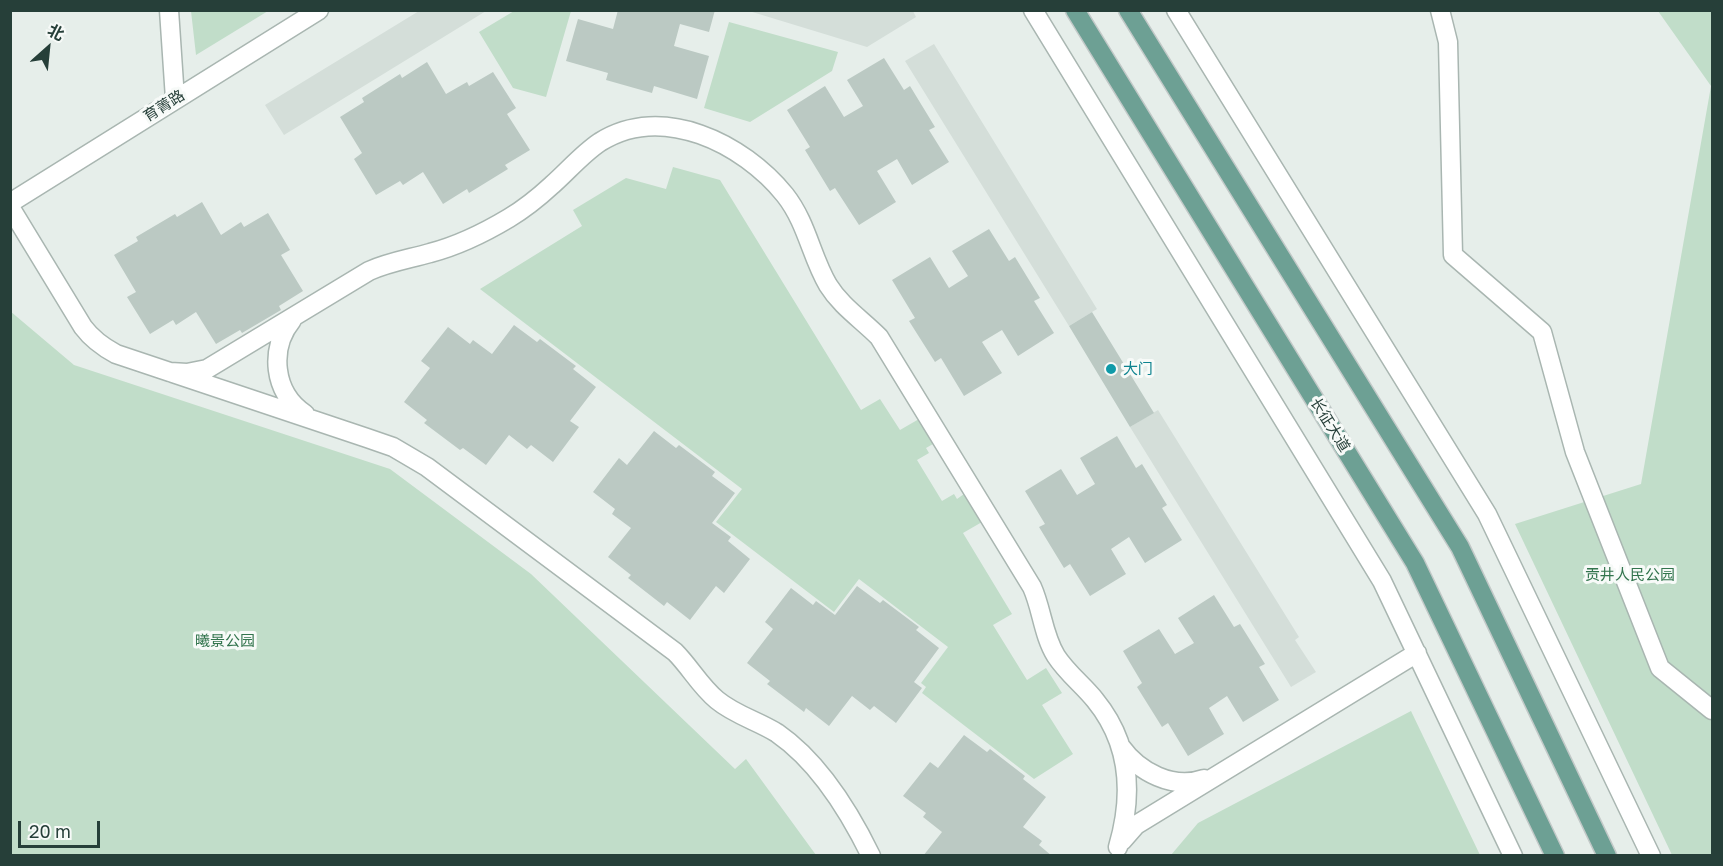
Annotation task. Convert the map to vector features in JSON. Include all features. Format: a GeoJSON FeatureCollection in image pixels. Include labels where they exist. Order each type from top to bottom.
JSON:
{"type":"FeatureCollection","features":[{"type":"Feature","properties":{"kind":"main road","name":"长征大道"},"geometry":{"type":"LineString","coordinates":[[1075,10],[1415,563],[1555,855]]}},
{"type":"Feature","properties":{"kind":"main road"},"geometry":{"type":"LineString","coordinates":[[1128,10],[1460,547],[1607,855]]}},
{"type":"Feature","properties":{"kind":"street"},"geometry":{"type":"LineString","coordinates":[[168,10],[175,99]]}},
{"type":"Feature","properties":{"kind":"street","name":"育菁路"},"geometry":{"type":"LineString","coordinates":[[10,202],[319,10]]}},
{"type":"Feature","properties":{"kind":"street"},"geometry":{"type":"LineString","coordinates":[[1033,10],[1382,581],[1514,855]]}},
{"type":"Feature","properties":{"kind":"street"},"geometry":{"type":"LineString","coordinates":[[1176,10],[1487,514],[1651,855]]}},
{"type":"Feature","properties":{"kind":"street"},"geometry":{"type":"LineString","coordinates":[[1440,10],[1448,42],[1453,255],[1542,332],[1575,452],[1660,668],[1713,710]]}},
{"type":"Feature","properties":{"kind":"street"},"geometry":{"type":"LineString","coordinates":[[170,372],[187,373],[207,369],[381,265],[452,246],[509,218],[551,186],[585,153],[614,135],[632,129],[664,126],[701,135],[729,148],[758,169],[784,194],[802,224],[821,272],[835,296],[879,337],[1032,587],[1044,629],[1054,653],[1096,701],[1129,758],[1139,767],[1158,777],[1186,782],[1200,781],[1217,775]]}},
{"type":"Feature","properties":{"kind":"street"},"geometry":{"type":"LineString","coordinates":[[10,207],[88,334],[106,349],[393,447],[427,467],[675,652],[692,669],[707,692],[720,703],[778,734],[802,754],[835,793],[871,855]]}},
{"type":"Feature","properties":{"kind":"street"},"geometry":{"type":"LineString","coordinates":[[296,315],[287,326],[278,350],[279,375],[283,390],[291,403],[316,421]]}},
{"type":"Feature","properties":{"kind":"street"},"geometry":{"type":"LineString","coordinates":[[1116,851],[1136,825],[1417,653]]}},
{"type":"Feature","properties":{"kind":"street"},"geometry":{"type":"LineString","coordinates":[[1116,851],[1127,814],[1128,800],[1120,745]]}},
{"type":"Feature","properties":{"kind":"shaded area"},"geometry":{"type":"Polygon","coordinates":[[[419,11],[486,11],[284,135],[265,105],[419,11]]]}},
{"type":"Feature","properties":{"kind":"shaded area"},"geometry":{"type":"Polygon","coordinates":[[[749,11],[913,11],[916,17],[867,47],[749,11]]]}},
{"type":"Feature","properties":{"kind":"shaded area"},"geometry":{"type":"Polygon","coordinates":[[[934,44],[1097,309],[1069,326],[905,61],[934,44]]]}},
{"type":"Feature","properties":{"kind":"shaded area"},"geometry":{"type":"Polygon","coordinates":[[[1158,410],[1299,637],[1295,640],[1316,672],[1291,687],[1130,427],[1158,410]]]}},
{"type":"Feature","properties":{"kind":"green space"},"geometry":{"type":"Polygon","coordinates":[[[191,10],[268,11],[196,55],[191,10]]]}},
{"type":"Feature","properties":{"kind":"green space"},"geometry":{"type":"Polygon","coordinates":[[[514,11],[571,11],[546,97],[513,88],[479,32],[514,11]]]}},
{"type":"Feature","properties":{"kind":"green space","name":"贡井人民公园"},"geometry":{"type":"Polygon","coordinates":[[[1658,11],[1712,11],[1712,855],[1672,855],[1515,524],[1641,484],[1711,86],[1658,11]]]}},
{"type":"Feature","properties":{"kind":"green space"},"geometry":{"type":"Polygon","coordinates":[[[729,22],[838,52],[832,71],[750,122],[704,108],[729,22]]]}},
{"type":"Feature","properties":{"kind":"green space"},"geometry":{"type":"Polygon","coordinates":[[[673,167],[720,180],[861,410],[880,399],[900,430],[919,419],[933,444],[926,448],[929,453],[917,460],[942,501],[954,494],[957,499],[964,494],[982,522],[963,533],[1012,614],[993,625],[1027,680],[1046,668],[1062,693],[1042,705],[1073,754],[1034,779],[922,693],[926,687],[921,683],[948,647],[859,579],[834,612],[716,522],[742,489],[480,289],[582,226],[573,210],[626,178],[666,189],[673,167]]]}},
{"type":"Feature","properties":{"kind":"green space","name":"曦景公园"},"geometry":{"type":"Polygon","coordinates":[[[10,311],[74,365],[390,469],[531,574],[735,769],[746,759],[816,855],[11,855],[10,311]]]}},
{"type":"Feature","properties":{"kind":"green space"},"geometry":{"type":"Polygon","coordinates":[[[1411,711],[1480,855],[1171,855],[1198,823],[1411,711]]]}},
{"type":"Feature","properties":{"kind":"building"},"geometry":{"type":"Polygon","coordinates":[[[618,10],[715,10],[709,32],[680,24],[674,46],[709,56],[697,99],[654,86],[652,93],[606,80],[608,73],[566,61],[578,19],[613,29],[618,10]]]}},
{"type":"Feature","properties":{"kind":"building"},"geometry":{"type":"Polygon","coordinates":[[[884,58],[904,90],[910,86],[935,127],[929,130],[949,162],[912,185],[897,159],[877,171],[896,202],[859,225],[835,188],[830,191],[805,150],[810,147],[787,110],[825,86],[844,117],[863,106],[847,80],[884,58]]]}},
{"type":"Feature","properties":{"kind":"building"},"geometry":{"type":"Polygon","coordinates":[[[427,62],[446,94],[467,82],[469,86],[493,72],[516,108],[507,114],[530,150],[505,165],[508,169],[469,193],[467,189],[443,204],[423,172],[403,185],[400,181],[376,195],[354,159],[362,153],[340,117],[364,102],[362,98],[400,74],[402,78],[427,62]]]}},
{"type":"Feature","properties":{"kind":"building"},"geometry":{"type":"Polygon","coordinates":[[[202,202],[221,235],[241,222],[244,227],[268,213],[290,250],[281,255],[303,291],[279,306],[281,310],[242,333],[240,330],[216,344],[196,312],[176,325],[173,320],[150,334],[127,297],[136,292],[114,255],[138,241],[136,237],[175,214],[177,217],[202,202]]]}},
{"type":"Feature","properties":{"kind":"building"},"geometry":{"type":"Polygon","coordinates":[[[989,229],[1009,261],[1015,257],[1040,298],[1034,301],[1054,333],[1018,356],[1002,330],[982,342],[1002,373],[964,396],[941,358],[935,362],[909,321],[915,318],[892,280],[930,257],[949,288],[968,276],[952,251],[989,229]]]}},
{"type":"Feature","properties":{"kind":"building","name":"大门"},"geometry":{"type":"Polygon","coordinates":[[[1092,312],[1154,413],[1130,427],[1069,326],[1092,312]]]}},
{"type":"Feature","properties":{"kind":"building"},"geometry":{"type":"Polygon","coordinates":[[[514,325],[537,342],[540,339],[576,366],[573,369],[596,387],[570,421],[579,427],[553,462],[531,445],[527,449],[509,435],[486,465],[463,448],[460,450],[424,423],[427,420],[404,402],[430,368],[421,361],[448,327],[470,344],[473,340],[492,354],[514,325]]]}},
{"type":"Feature","properties":{"kind":"building"},"geometry":{"type":"Polygon","coordinates":[[[654,431],[676,448],[679,445],[715,472],[712,476],[735,493],[712,523],[731,537],[728,541],[750,559],[724,593],[716,586],[690,620],[667,602],[664,606],[628,578],[631,575],[608,557],[631,528],[612,514],[615,509],[593,492],[619,458],[627,465],[654,431]]]}},
{"type":"Feature","properties":{"kind":"building"},"geometry":{"type":"Polygon","coordinates":[[[1117,436],[1136,468],[1142,464],[1167,505],[1162,508],[1182,540],[1145,563],[1129,537],[1111,549],[1126,574],[1090,596],[1070,564],[1064,568],[1039,527],[1045,524],[1025,491],[1061,469],[1077,495],[1095,484],[1080,458],[1117,436]]]}},
{"type":"Feature","properties":{"kind":"building"},"geometry":{"type":"Polygon","coordinates":[[[857,586],[880,603],[883,600],[919,627],[916,630],[939,648],[914,682],[922,688],[896,723],[874,706],[870,710],[852,696],[829,726],[806,708],[804,712],[767,684],[770,681],[747,663],[773,629],[765,622],[791,588],[813,605],[816,601],[835,615],[857,586]]]}},
{"type":"Feature","properties":{"kind":"building"},"geometry":{"type":"Polygon","coordinates":[[[1214,595],[1234,627],[1240,624],[1265,664],[1259,667],[1279,700],[1243,722],[1227,696],[1209,708],[1224,734],[1188,756],[1168,723],[1162,727],[1137,687],[1142,683],[1123,651],[1159,629],[1175,654],[1194,643],[1178,618],[1214,595]]]}},
{"type":"Feature","properties":{"kind":"building"},"geometry":{"type":"Polygon","coordinates":[[[964,735],[987,752],[990,749],[1025,776],[1023,779],[1046,797],[1023,827],[1042,841],[1039,845],[1052,856],[923,856],[942,832],[923,817],[926,813],[903,796],[930,762],[938,768],[964,735]]]}},
{"type":"Feature","properties":{"kind":"place","name":"大门"},"geometry":{"type":"Point","coordinates":[1111,369]}}]}
